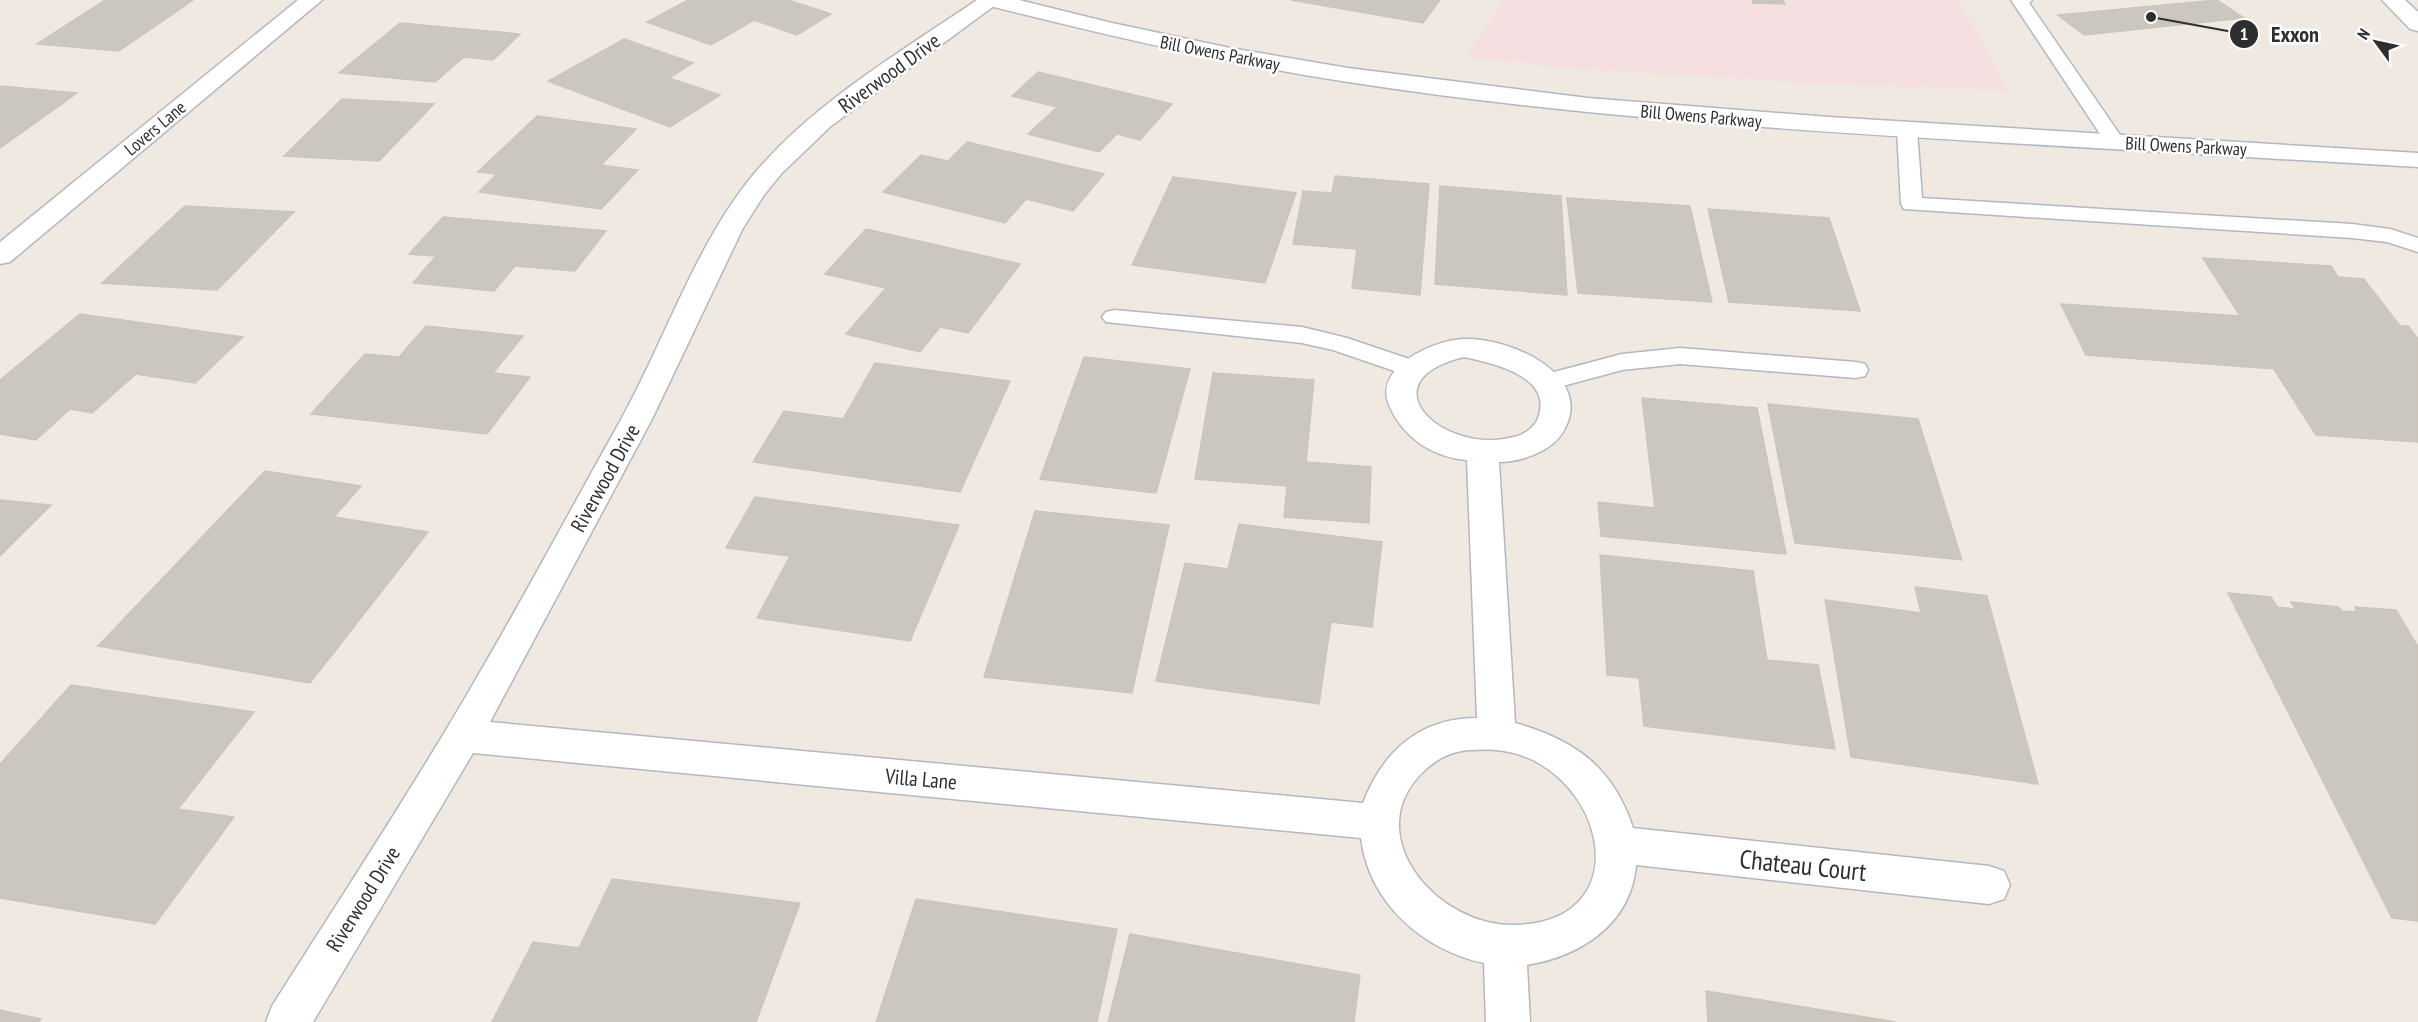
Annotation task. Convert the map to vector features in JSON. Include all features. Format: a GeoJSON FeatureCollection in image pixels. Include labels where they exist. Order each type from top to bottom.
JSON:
{"type":"FeatureCollection","features":[{"type":"Feature","properties":{"kind":"street","name":"Lovers Lane"},"geometry":{"type":"LineString","coordinates":[[0,256],[310,0]]}},
{"type":"Feature","properties":{"kind":"street","name":"Bill Owens Parkway"},"geometry":{"type":"LineString","coordinates":[[993,0],[1182,47],[1417,86],[1678,115],[2418,160]]}},
{"type":"Feature","properties":{"kind":"street","name":"Riverwood Drive"},"geometry":{"type":"LineString","coordinates":[[288,1022],[463,736],[637,419],[730,228],[757,187],[772,169],[821,122],[993,0]]}},
{"type":"Feature","properties":{"kind":"street"},"geometry":{"type":"LineString","coordinates":[[2393,0],[2418,24]]}},
{"type":"Feature","properties":{"kind":"street"},"geometry":{"type":"LineString","coordinates":[[1464,348],[1488,350],[1512,356],[1533,367],[1548,382],[1557,399],[1557,416],[1548,432],[1532,444],[1509,452],[1483,453],[1457,448],[1433,438],[1414,424],[1404,407],[1402,390],[1412,369],[1421,361],[1441,352],[1464,348]]}},
{"type":"Feature","properties":{"kind":"street"},"geometry":{"type":"LineString","coordinates":[[1483,453],[1497,734]]}},
{"type":"Feature","properties":{"kind":"street"},"geometry":{"type":"LineString","coordinates":[[1497,734],[1542,748],[1563,760],[1590,784],[1609,813],[1618,845],[1615,878],[1601,907],[1576,930],[1543,944],[1505,946],[1464,937],[1428,917],[1400,889],[1383,856],[1378,822],[1386,791],[1403,764],[1429,745],[1461,735],[1497,734]]}},
{"type":"Feature","properties":{"kind":"street","name":"Villa Lane"},"geometry":{"type":"LineString","coordinates":[[463,736],[1378,822]]}},
{"type":"Feature","properties":{"kind":"street","name":"Chateau Court"},"geometry":{"type":"LineString","coordinates":[[1618,845],[1989,885]]}},
{"type":"Feature","properties":{"kind":"street"},"geometry":{"type":"LineString","coordinates":[[1505,946],[1508,1022]]}},
{"type":"Feature","properties":{"kind":"lane"},"geometry":{"type":"LineString","coordinates":[[2023,0],[2019,1],[2115,142]]}},
{"type":"Feature","properties":{"kind":"lane"},"geometry":{"type":"LineString","coordinates":[[1906,130],[1912,204],[2352,231],[2390,236],[2418,245]]}},
{"type":"Feature","properties":{"kind":"lane"},"geometry":{"type":"LineString","coordinates":[[1114,317],[1302,334],[1339,343],[1412,369]]}},
{"type":"Feature","properties":{"kind":"lane"},"geometry":{"type":"LineString","coordinates":[[1548,382],[1622,362],[1680,356],[1856,370]]}},
{"type":"Feature","properties":{"kind":"shaded area"},"geometry":{"type":"Polygon","coordinates":[[[1505,0],[1958,0],[2008,90],[1829,84],[1579,69],[1466,57],[1505,0]]]}},
{"type":"Feature","properties":{"kind":"building"},"geometry":{"type":"Polygon","coordinates":[[[105,0],[193,0],[119,51],[37,44],[105,0]]]}},
{"type":"Feature","properties":{"kind":"building"},"geometry":{"type":"Polygon","coordinates":[[[688,0],[788,0],[831,14],[797,35],[754,20],[711,45],[647,22],[688,0]]]}},
{"type":"Feature","properties":{"kind":"building"},"geometry":{"type":"Polygon","coordinates":[[[1291,0],[1440,0],[1423,23],[1291,0]]]}},
{"type":"Feature","properties":{"kind":"building"},"geometry":{"type":"Polygon","coordinates":[[[1752,0],[1783,0],[1785,4],[1753,3],[1752,0]]]}},
{"type":"Feature","properties":{"kind":"building"},"geometry":{"type":"Polygon","coordinates":[[[2217,0],[2244,18],[2084,35],[2058,15],[2217,0]]]}},
{"type":"Feature","properties":{"kind":"building"},"geometry":{"type":"Polygon","coordinates":[[[400,23],[520,34],[493,60],[464,57],[435,82],[339,73],[400,23]]]}},
{"type":"Feature","properties":{"kind":"building"},"geometry":{"type":"Polygon","coordinates":[[[624,39],[693,63],[669,78],[720,95],[670,127],[548,81],[624,39]]]}},
{"type":"Feature","properties":{"kind":"building"},"geometry":{"type":"Polygon","coordinates":[[[1038,72],[1172,104],[1140,140],[1117,134],[1099,152],[1028,134],[1057,107],[1012,96],[1038,72]]]}},
{"type":"Feature","properties":{"kind":"building"},"geometry":{"type":"Polygon","coordinates":[[[0,86],[77,93],[0,148],[0,86]]]}},
{"type":"Feature","properties":{"kind":"building"},"geometry":{"type":"Polygon","coordinates":[[[342,99],[434,104],[379,161],[284,156],[342,99]]]}},
{"type":"Feature","properties":{"kind":"building"},"geometry":{"type":"Polygon","coordinates":[[[537,116],[636,129],[601,165],[638,170],[601,209],[479,192],[497,174],[478,172],[537,116]]]}},
{"type":"Feature","properties":{"kind":"building"},"geometry":{"type":"Polygon","coordinates":[[[967,142],[1104,174],[1073,211],[1026,199],[1005,223],[883,192],[921,155],[948,161],[967,142]]]}},
{"type":"Feature","properties":{"kind":"building"},"geometry":{"type":"Polygon","coordinates":[[[1335,176],[1429,184],[1420,295],[1352,288],[1357,249],[1293,244],[1303,191],[1332,193],[1335,176]]]}},
{"type":"Feature","properties":{"kind":"building"},"geometry":{"type":"Polygon","coordinates":[[[1173,177],[1296,193],[1265,283],[1132,265],[1173,177]]]}},
{"type":"Feature","properties":{"kind":"building"},"geometry":{"type":"Polygon","coordinates":[[[1440,186],[1561,196],[1567,295],[1435,284],[1440,186]]]}},
{"type":"Feature","properties":{"kind":"building"},"geometry":{"type":"Polygon","coordinates":[[[1567,198],[1690,206],[1712,302],[1578,293],[1567,198]]]}},
{"type":"Feature","properties":{"kind":"building"},"geometry":{"type":"Polygon","coordinates":[[[185,206],[294,212],[217,290],[102,283],[185,206]]]}},
{"type":"Feature","properties":{"kind":"building"},"geometry":{"type":"Polygon","coordinates":[[[1708,209],[1829,218],[1860,311],[1729,302],[1708,209]]]}},
{"type":"Feature","properties":{"kind":"building"},"geometry":{"type":"Polygon","coordinates":[[[443,217],[606,231],[575,271],[515,266],[494,291],[413,283],[436,256],[409,254],[443,217]]]}},
{"type":"Feature","properties":{"kind":"building"},"geometry":{"type":"Polygon","coordinates":[[[866,229],[1020,264],[968,333],[940,327],[920,352],[846,334],[886,288],[825,274],[866,229]]]}},
{"type":"Feature","properties":{"kind":"building"},"geometry":{"type":"Polygon","coordinates":[[[2203,258],[2331,266],[2338,277],[2364,279],[2400,326],[2408,326],[2418,339],[2418,442],[2316,435],[2203,258]]]}},
{"type":"Feature","properties":{"kind":"building"},"geometry":{"type":"Polygon","coordinates":[[[2061,304],[2240,316],[2274,369],[2086,355],[2061,304]]]}},
{"type":"Feature","properties":{"kind":"building"},"geometry":{"type":"Polygon","coordinates":[[[80,314],[243,337],[195,383],[136,374],[92,413],[70,409],[36,440],[0,434],[0,380],[80,314]]]}},
{"type":"Feature","properties":{"kind":"building"},"geometry":{"type":"Polygon","coordinates":[[[426,326],[523,336],[493,373],[530,377],[487,434],[311,414],[365,354],[399,357],[426,326]]]}},
{"type":"Feature","properties":{"kind":"building"},"geometry":{"type":"Polygon","coordinates":[[[1084,357],[1190,369],[1156,493],[1040,479],[1084,357]]]}},
{"type":"Feature","properties":{"kind":"building"},"geometry":{"type":"Polygon","coordinates":[[[875,363],[1010,381],[960,492],[753,462],[784,411],[843,419],[875,363]]]}},
{"type":"Feature","properties":{"kind":"building"},"geometry":{"type":"Polygon","coordinates":[[[1213,373],[1314,380],[1306,462],[1371,467],[1369,523],[1284,517],[1287,486],[1195,479],[1213,373]]]}},
{"type":"Feature","properties":{"kind":"building"},"geometry":{"type":"Polygon","coordinates":[[[1642,398],[1757,408],[1786,554],[1601,536],[1598,502],[1655,508],[1642,398]]]}},
{"type":"Feature","properties":{"kind":"building"},"geometry":{"type":"Polygon","coordinates":[[[1768,404],[1918,419],[1962,560],[1795,543],[1768,404]]]}},
{"type":"Feature","properties":{"kind":"building"},"geometry":{"type":"Polygon","coordinates":[[[265,471],[361,486],[334,517],[428,532],[310,683],[98,646],[265,471]]]}},
{"type":"Feature","properties":{"kind":"building"},"geometry":{"type":"Polygon","coordinates":[[[755,497],[959,525],[910,641],[757,618],[790,556],[726,548],[755,497]]]}},
{"type":"Feature","properties":{"kind":"building"},"geometry":{"type":"Polygon","coordinates":[[[0,500],[51,505],[0,556],[0,500]]]}},
{"type":"Feature","properties":{"kind":"building"},"geometry":{"type":"Polygon","coordinates":[[[1035,511],[1169,525],[1132,693],[984,677],[1035,511]]]}},
{"type":"Feature","properties":{"kind":"building"},"geometry":{"type":"Polygon","coordinates":[[[1239,524],[1382,542],[1372,627],[1331,622],[1319,704],[1156,681],[1185,563],[1228,569],[1239,524]]]}},
{"type":"Feature","properties":{"kind":"building"},"geometry":{"type":"Polygon","coordinates":[[[1600,555],[1753,571],[1767,660],[1818,665],[1835,749],[1644,726],[1639,678],[1607,675],[1600,555]]]}},
{"type":"Feature","properties":{"kind":"building"},"geometry":{"type":"Polygon","coordinates":[[[1915,587],[1987,596],[2038,784],[1851,757],[1825,600],[1921,613],[1915,587]]]}},
{"type":"Feature","properties":{"kind":"building"},"geometry":{"type":"Polygon","coordinates":[[[2228,593],[2271,597],[2277,607],[2295,609],[2291,602],[2338,607],[2342,611],[2357,612],[2355,607],[2396,610],[2418,647],[2418,921],[2392,918],[2228,593]]]}},
{"type":"Feature","properties":{"kind":"building"},"geometry":{"type":"Polygon","coordinates":[[[71,685],[254,712],[178,809],[234,817],[155,924],[0,898],[0,764],[71,685]]]}},
{"type":"Feature","properties":{"kind":"building"},"geometry":{"type":"Polygon","coordinates":[[[612,879],[800,903],[756,1022],[492,1022],[533,942],[579,948],[612,879]]]}},
{"type":"Feature","properties":{"kind":"building"},"geometry":{"type":"Polygon","coordinates":[[[916,899],[1117,929],[1097,1022],[876,1022],[916,899]]]}},
{"type":"Feature","properties":{"kind":"building"},"geometry":{"type":"Polygon","coordinates":[[[1130,934],[1360,975],[1354,1022],[1108,1022],[1130,934]]]}},
{"type":"Feature","properties":{"kind":"building"},"geometry":{"type":"Polygon","coordinates":[[[1706,991],[1896,1022],[1708,1022],[1706,991]]]}},
{"type":"Feature","properties":{"kind":"building"},"geometry":{"type":"Polygon","coordinates":[[[0,1010],[41,1019],[39,1022],[0,1022],[0,1010]]]}},
{"type":"Feature","properties":{"kind":"place","name":"Exxon"},"geometry":{"type":"Point","coordinates":[2151,17]}}]}
